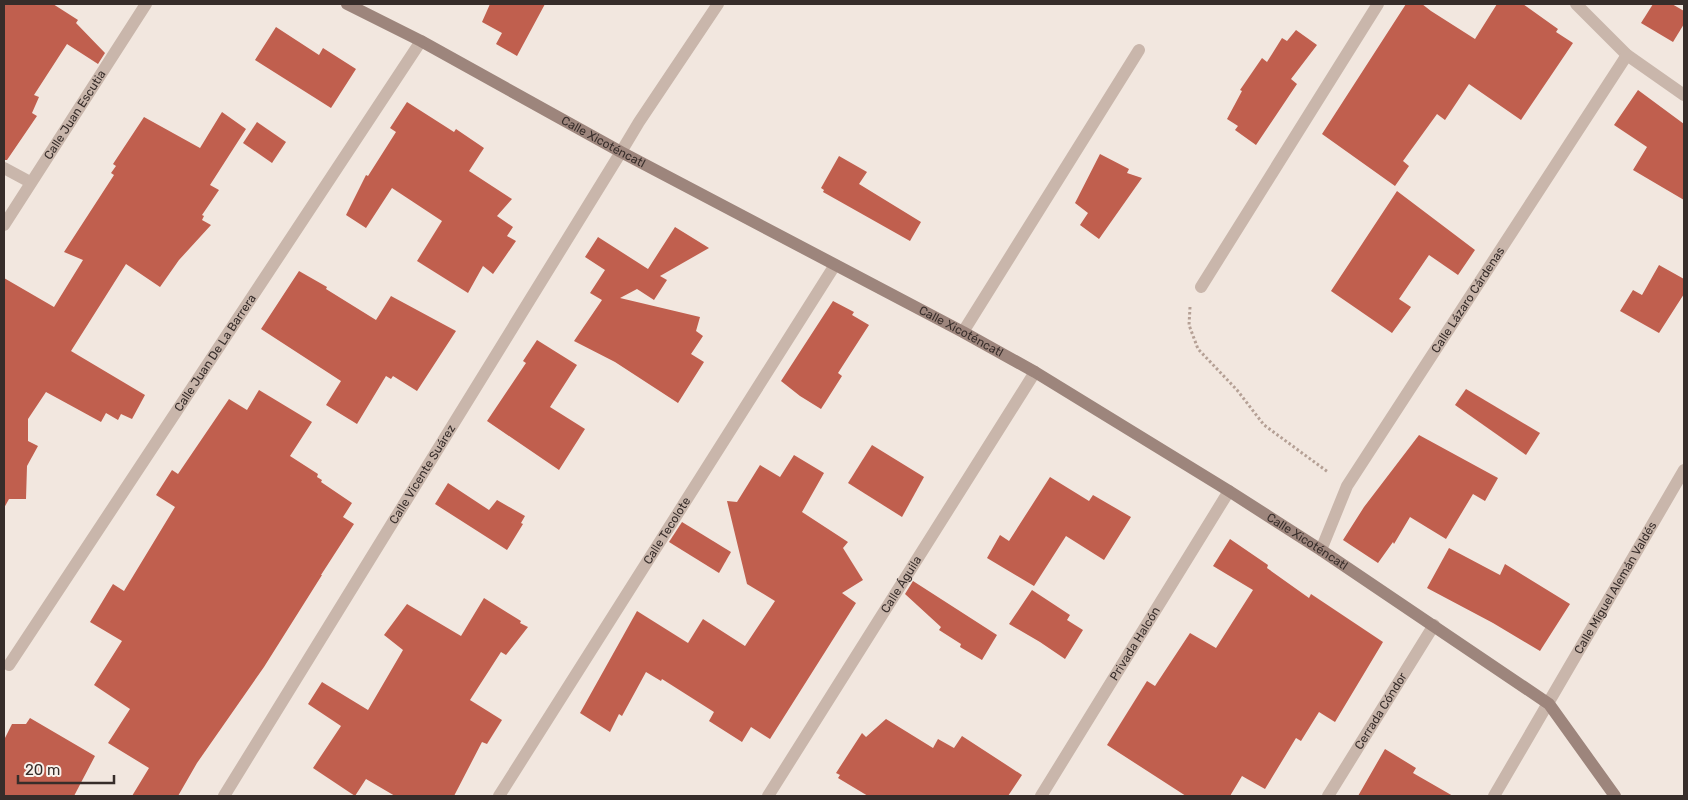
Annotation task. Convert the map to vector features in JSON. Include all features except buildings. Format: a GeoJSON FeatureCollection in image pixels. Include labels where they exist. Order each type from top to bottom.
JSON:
{"type":"FeatureCollection","features":[{"type":"Feature","properties":{"kind":"main road","name":"Calle Xicoténcatl"},"geometry":{"type":"LineString","coordinates":[[347,4],[421,41],[621,152],[963,332],[1035,372],[1229,491],[1321,550],[1548,704],[1615,796]]}},
{"type":"Feature","properties":{"kind":"street","name":"Calle Juan Escutia"},"geometry":{"type":"LineString","coordinates":[[4,225],[146,4]]}},
{"type":"Feature","properties":{"kind":"street","name":"Calle Vicente Suárez"},"geometry":{"type":"LineString","coordinates":[[224,796],[639,122],[718,4]]}},
{"type":"Feature","properties":{"kind":"street"},"geometry":{"type":"LineString","coordinates":[[1201,287],[1378,4]]}},
{"type":"Feature","properties":{"kind":"street"},"geometry":{"type":"LineString","coordinates":[[1576,4],[1627,56],[1684,95]]}},
{"type":"Feature","properties":{"kind":"street","name":"Calle Juan De La Barrera"},"geometry":{"type":"LineString","coordinates":[[9,665],[421,41]]}},
{"type":"Feature","properties":{"kind":"street"},"geometry":{"type":"LineString","coordinates":[[963,332],[1139,50]]}},
{"type":"Feature","properties":{"kind":"street","name":"Calle Lázaro Cárdenas"},"geometry":{"type":"LineString","coordinates":[[1321,550],[1347,486],[1627,56]]}},
{"type":"Feature","properties":{"kind":"street"},"geometry":{"type":"LineString","coordinates":[[4,168],[30,182]]}},
{"type":"Feature","properties":{"kind":"street","name":"Calle Tecolote"},"geometry":{"type":"LineString","coordinates":[[498,796],[835,265]]}},
{"type":"Feature","properties":{"kind":"street","name":"Calle Águila"},"geometry":{"type":"LineString","coordinates":[[768,796],[1035,372]]}},
{"type":"Feature","properties":{"kind":"street","name":"Calle Miguel Alemán Valdés"},"geometry":{"type":"LineString","coordinates":[[1494,796],[1684,470]]}},
{"type":"Feature","properties":{"kind":"street","name":"Privada Halcón"},"geometry":{"type":"LineString","coordinates":[[1041,796],[1229,491]]}},
{"type":"Feature","properties":{"kind":"street","name":"Cerrada Cóndor"},"geometry":{"type":"LineString","coordinates":[[1328,796],[1434,626]]}},
{"type":"Feature","properties":{"kind":"path"},"geometry":{"type":"LineString","coordinates":[[1201,287],[1190,307],[1190,325],[1198,349],[1237,390],[1264,425],[1347,486]]}}]}
